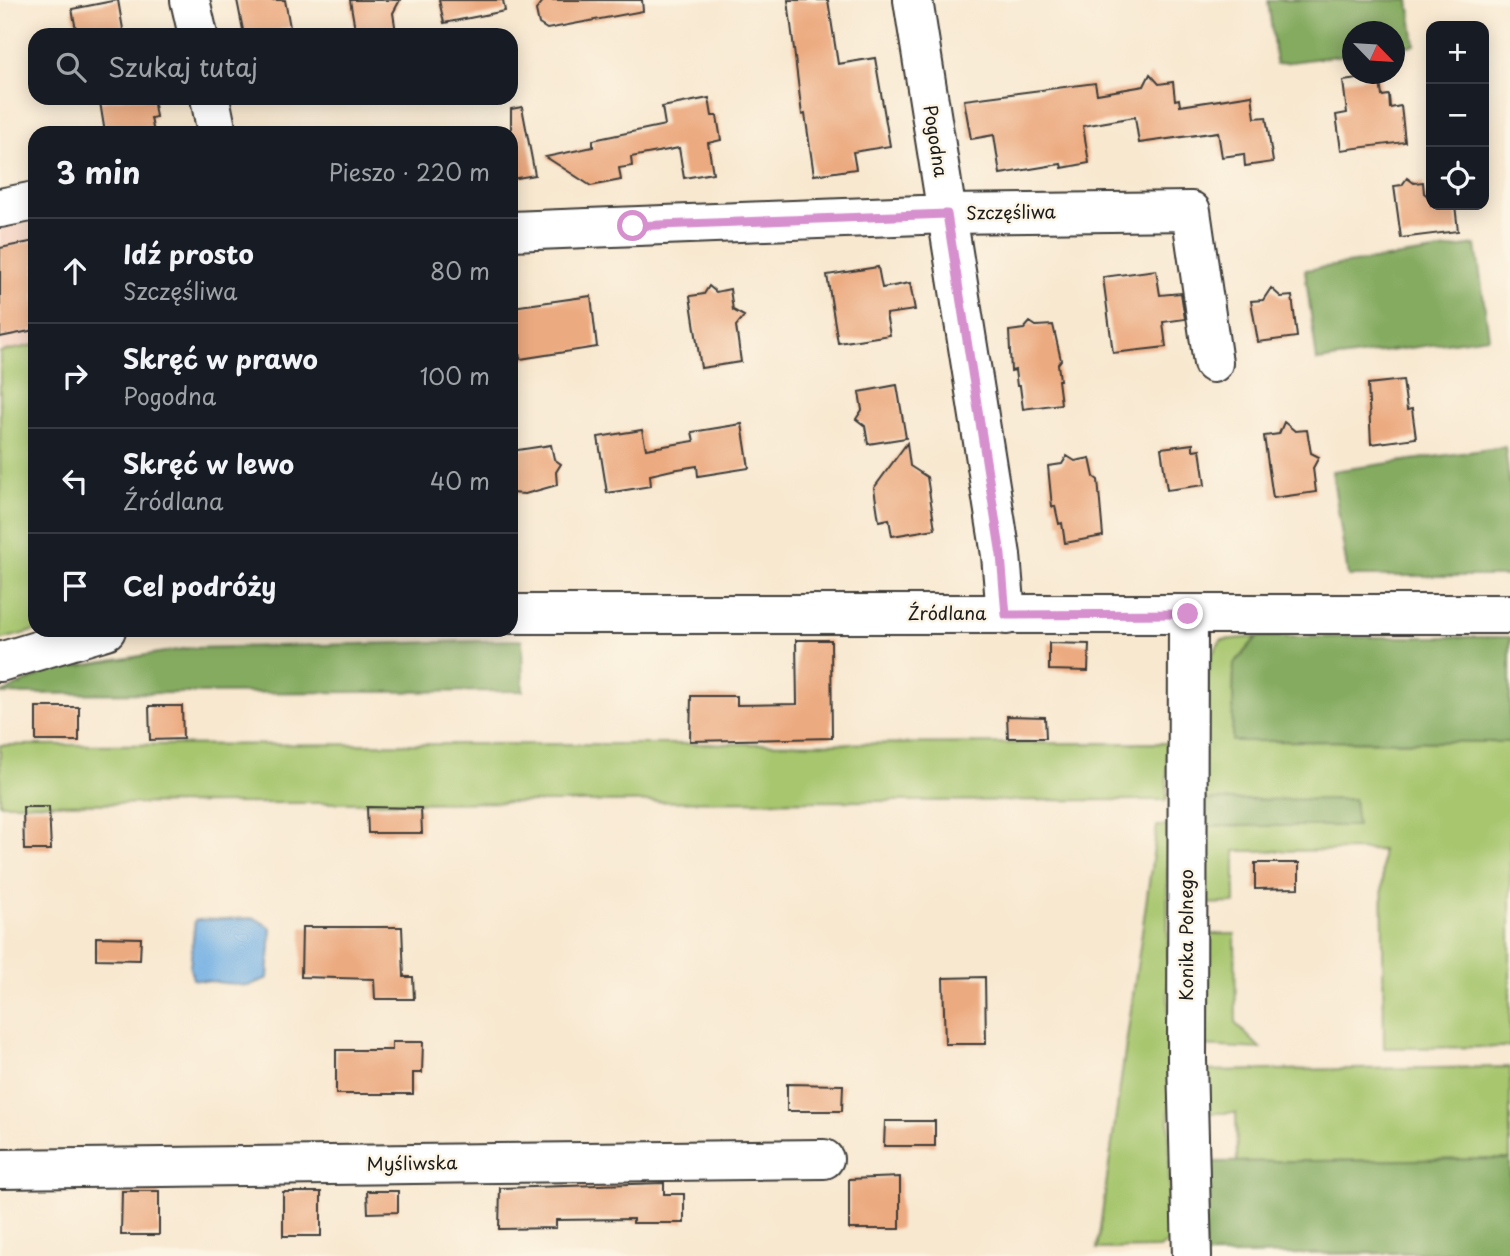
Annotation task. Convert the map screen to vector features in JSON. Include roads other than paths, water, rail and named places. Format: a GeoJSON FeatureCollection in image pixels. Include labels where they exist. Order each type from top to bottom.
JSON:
{"type":"FeatureCollection","features":[{"type":"Feature","properties":{"kind":"street"},"geometry":{"type":"LineString","coordinates":[[190,0],[196,28]]}},
{"type":"Feature","properties":{"kind":"street","name":"Pogodna"},"geometry":{"type":"LineString","coordinates":[[913,0],[1001,555],[1006,615]]}},
{"type":"Feature","properties":{"kind":"street"},"geometry":{"type":"LineString","coordinates":[[211,105],[216,126]]}},
{"type":"Feature","properties":{"kind":"street"},"geometry":{"type":"LineString","coordinates":[[0,208],[28,202]]}},
{"type":"Feature","properties":{"kind":"street","name":"Szczęśliwa"},"geometry":{"type":"LineString","coordinates":[[518,231],[947,214],[1191,211],[1213,363]]}},
{"type":"Feature","properties":{"kind":"street","name":"Źródlana"},"geometry":{"type":"LineString","coordinates":[[518,614],[1510,614]]}},
{"type":"Feature","properties":{"kind":"street","name":"Konika Polnego"},"geometry":{"type":"LineString","coordinates":[[1188,614],[1186,1060],[1192,1256]]}},
{"type":"Feature","properties":{"kind":"street"},"geometry":{"type":"LineString","coordinates":[[0,662],[83,637]]}},
{"type":"Feature","properties":{"kind":"street","name":"Myśliwska"},"geometry":{"type":"LineString","coordinates":[[0,1168],[824,1159]]}},
{"type":"Feature","properties":{"kind":"water"},"geometry":{"type":"Polygon","coordinates":[[[255,918],[271,928],[268,978],[248,986],[193,979],[190,967],[195,920],[255,918]]]}}]}
